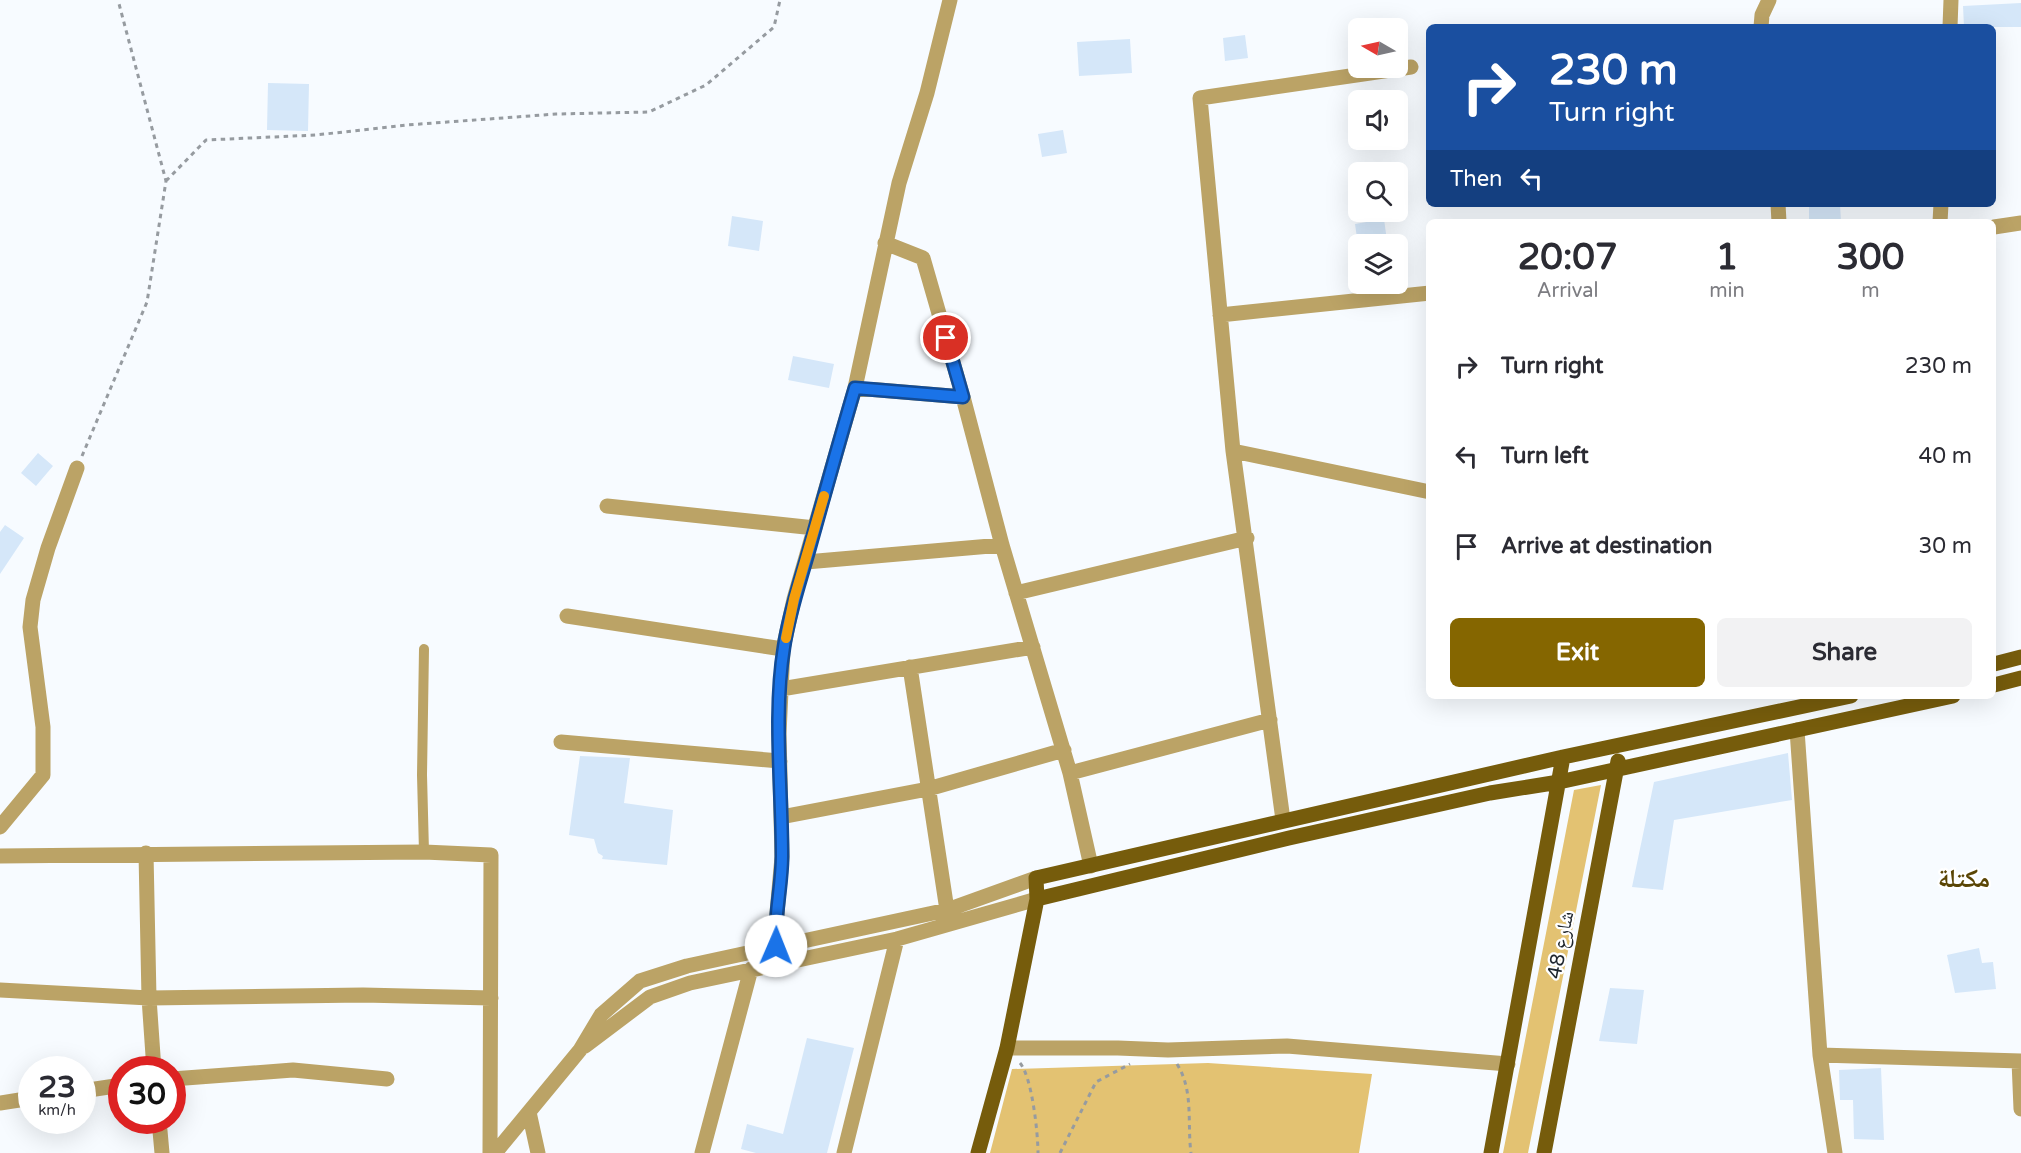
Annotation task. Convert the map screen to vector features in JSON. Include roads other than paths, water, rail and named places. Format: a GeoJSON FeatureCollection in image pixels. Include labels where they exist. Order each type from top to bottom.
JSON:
{"type":"FeatureCollection","features":[{"type":"Feature","properties":{"kind":"main road"},"geometry":{"type":"LineString","coordinates":[[1996,663],[2021,657]]}},
{"type":"Feature","properties":{"kind":"main road"},"geometry":{"type":"LineString","coordinates":[[1996,685],[2020,681]]}},
{"type":"Feature","properties":{"kind":"main road"},"geometry":{"type":"LineString","coordinates":[[978,1153],[1007,1048],[1037,899],[1035,878],[1283,820],[1837,699]]}},
{"type":"Feature","properties":{"kind":"main road"},"geometry":{"type":"LineString","coordinates":[[1037,899],[1288,838],[1490,793],[1559,782],[1939,699]]}},
{"type":"Feature","properties":{"kind":"main road","name":"48 شارع"},"geometry":{"type":"LineString","coordinates":[[1544,1153],[1620,746]]}},
{"type":"Feature","properties":{"kind":"main road","name":"48 شارع"},"geometry":{"type":"LineString","coordinates":[[1491,1153],[1563,758]]}},
{"type":"Feature","properties":{"kind":"street"},"geometry":{"type":"LineString","coordinates":[[778,964],[776,921],[781,885],[780,761],[783,649],[794,599],[855,388],[899,183],[927,93],[950,0]]}},
{"type":"Feature","properties":{"kind":"street"},"geometry":{"type":"LineString","coordinates":[[1761,24],[1762,15],[1769,0]]}},
{"type":"Feature","properties":{"kind":"street"},"geometry":{"type":"LineString","coordinates":[[1950,24],[1951,0]]}},
{"type":"Feature","properties":{"kind":"street"},"geometry":{"type":"LineString","coordinates":[[1283,820],[1247,538],[1233,451],[1200,98],[1411,67]]}},
{"type":"Feature","properties":{"kind":"street"},"geometry":{"type":"LineString","coordinates":[[1996,227],[2021,223]]}},
{"type":"Feature","properties":{"kind":"street"},"geometry":{"type":"LineString","coordinates":[[885,243],[923,258],[1002,545],[1064,750],[1091,866]]}},
{"type":"Feature","properties":{"kind":"street"},"geometry":{"type":"LineString","coordinates":[[1220,315],[1426,293]]}},
{"type":"Feature","properties":{"kind":"street"},"geometry":{"type":"LineString","coordinates":[[855,388],[963,397]]}},
{"type":"Feature","properties":{"kind":"street"},"geometry":{"type":"LineString","coordinates":[[1233,451],[1426,491]]}},
{"type":"Feature","properties":{"kind":"street"},"geometry":{"type":"LineString","coordinates":[[0,827],[43,775],[43,727],[30,627],[33,600],[48,548],[76,468]]}},
{"type":"Feature","properties":{"kind":"street"},"geometry":{"type":"LineString","coordinates":[[607,506],[815,528]]}},
{"type":"Feature","properties":{"kind":"street"},"geometry":{"type":"LineString","coordinates":[[1017,593],[1247,538]]}},
{"type":"Feature","properties":{"kind":"street"},"geometry":{"type":"LineString","coordinates":[[806,562],[1002,545]]}},
{"type":"Feature","properties":{"kind":"street"},"geometry":{"type":"LineString","coordinates":[[567,616],[783,649]]}},
{"type":"Feature","properties":{"kind":"street"},"geometry":{"type":"LineString","coordinates":[[781,689],[1033,647]]}},
{"type":"Feature","properties":{"kind":"street"},"geometry":{"type":"LineString","coordinates":[[910,667],[947,910]]}},
{"type":"Feature","properties":{"kind":"street"},"geometry":{"type":"LineString","coordinates":[[1070,772],[1270,720]]}},
{"type":"Feature","properties":{"kind":"street"},"geometry":{"type":"LineString","coordinates":[[1797,730],[1820,1055],[1835,1153]]}},
{"type":"Feature","properties":{"kind":"street"},"geometry":{"type":"LineString","coordinates":[[561,742],[780,761]]}},
{"type":"Feature","properties":{"kind":"street"},"geometry":{"type":"LineString","coordinates":[[781,817],[928,789],[1064,750]]}},
{"type":"Feature","properties":{"kind":"street"},"geometry":{"type":"LineString","coordinates":[[0,856],[424,852],[491,855],[490,1153]]}},
{"type":"Feature","properties":{"kind":"street"},"geometry":{"type":"LineString","coordinates":[[146,853],[149,998],[153,1056]]}},
{"type":"Feature","properties":{"kind":"street"},"geometry":{"type":"LineString","coordinates":[[495,1153],[580,1050],[601,1015],[640,981],[687,966],[947,910],[1035,878]]}},
{"type":"Feature","properties":{"kind":"street"},"geometry":{"type":"LineString","coordinates":[[580,1050],[650,997],[690,982],[897,939],[1037,899]]}},
{"type":"Feature","properties":{"kind":"street"},"geometry":{"type":"LineString","coordinates":[[844,1153],[897,939]]}},
{"type":"Feature","properties":{"kind":"street"},"geometry":{"type":"LineString","coordinates":[[702,1153],[751,969]]}},
{"type":"Feature","properties":{"kind":"street"},"geometry":{"type":"LineString","coordinates":[[0,990],[149,998],[363,995],[491,998]]}},
{"type":"Feature","properties":{"kind":"street"},"geometry":{"type":"LineString","coordinates":[[1007,1048],[1168,1050],[1287,1046],[1508,1064]]}},
{"type":"Feature","properties":{"kind":"street"},"geometry":{"type":"LineString","coordinates":[[1820,1055],[2020,1061],[2021,1109]]}},
{"type":"Feature","properties":{"kind":"street"},"geometry":{"type":"LineString","coordinates":[[186,1078],[293,1070],[387,1079]]}},
{"type":"Feature","properties":{"kind":"street"},"geometry":{"type":"LineString","coordinates":[[0,1102],[18,1100]]}},
{"type":"Feature","properties":{"kind":"street"},"geometry":{"type":"LineString","coordinates":[[529,1112],[538,1153]]}},
{"type":"Feature","properties":{"kind":"street"},"geometry":{"type":"LineString","coordinates":[[160,1134],[162,1153]]}},
{"type":"Feature","properties":{"kind":"lane"},"geometry":{"type":"LineString","coordinates":[[424,649],[422,775],[424,852]]}},
{"type":"Feature","properties":{"kind":"district","name":"مكتلة"},"geometry":{"type":"Point","coordinates":[1964,878]}}]}
